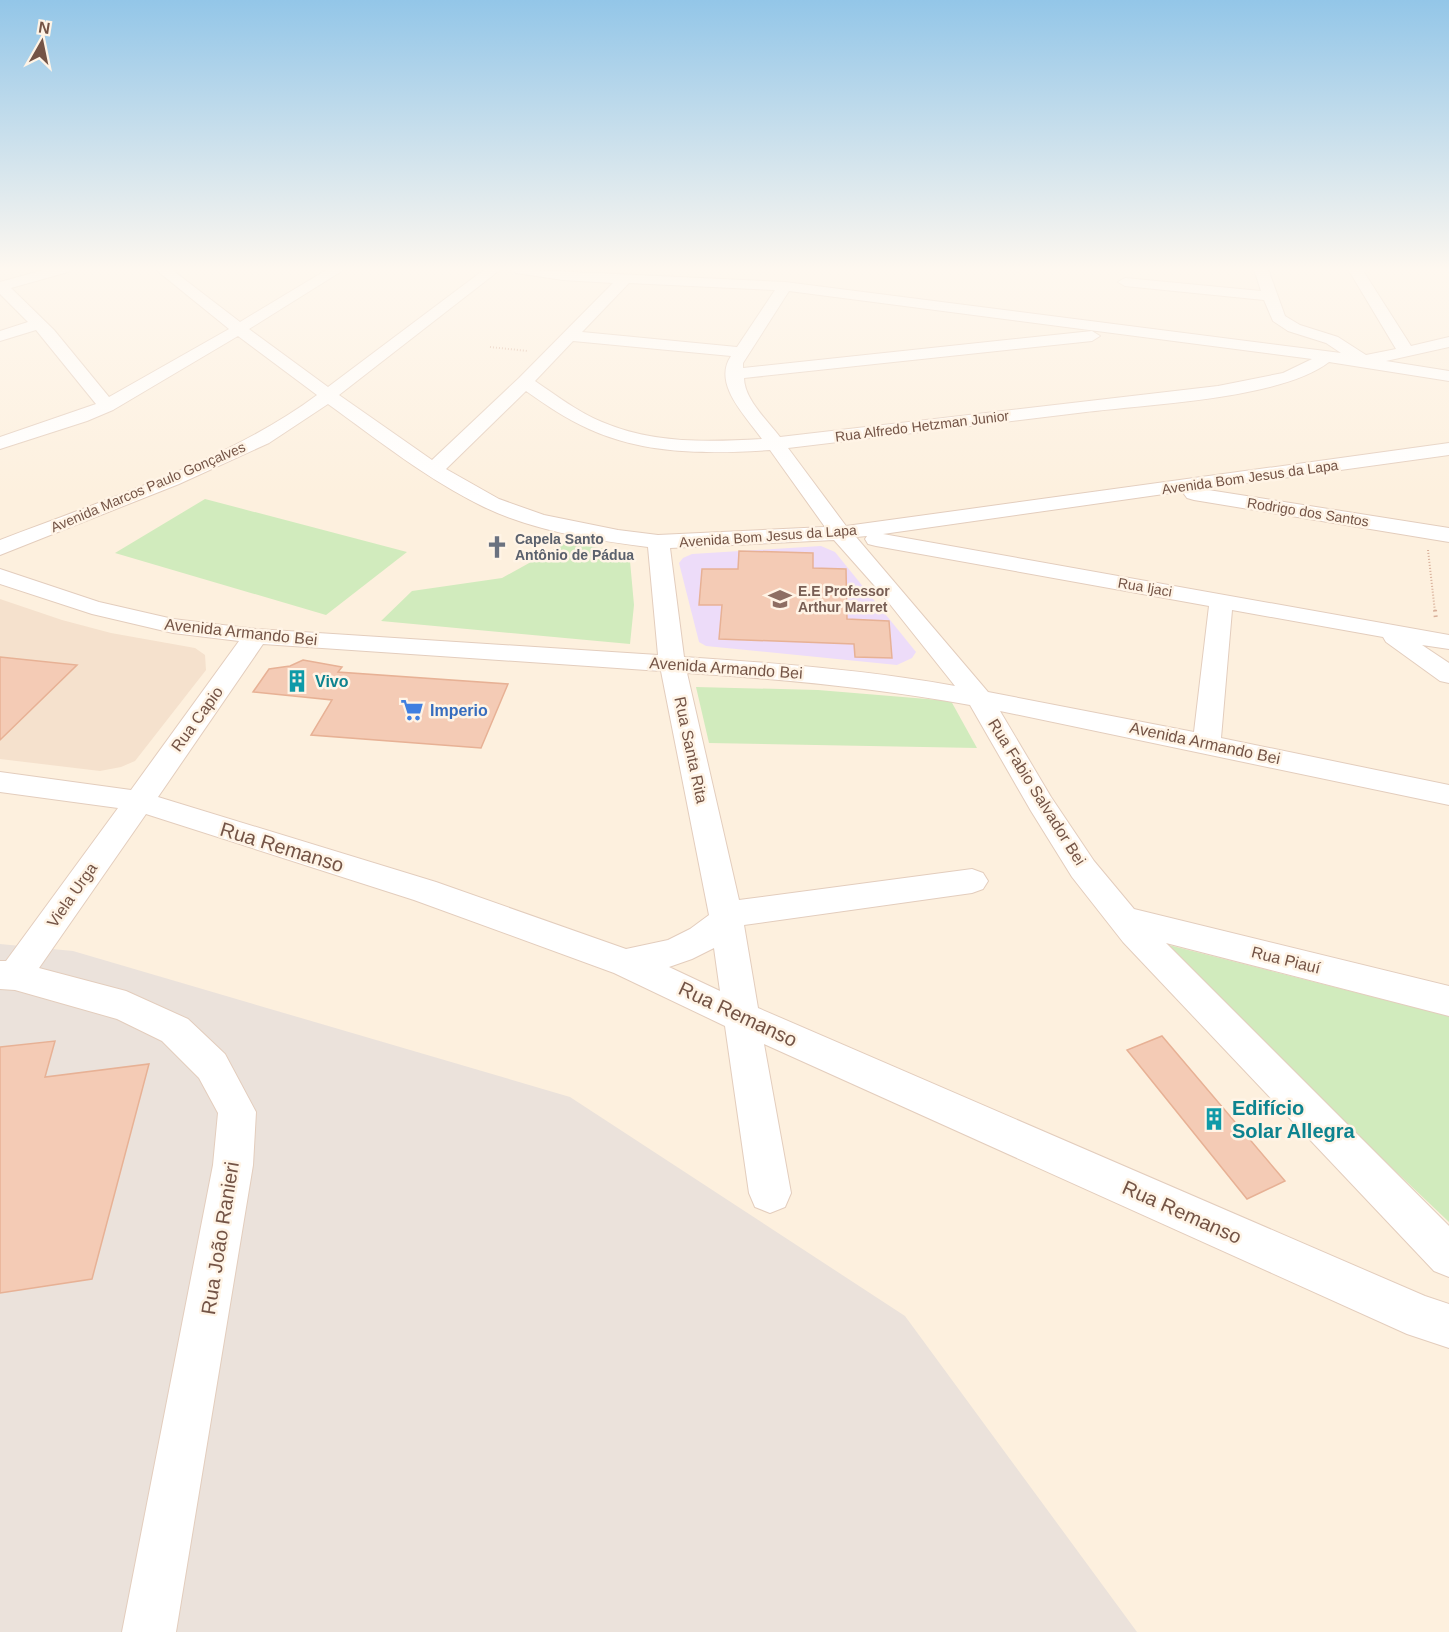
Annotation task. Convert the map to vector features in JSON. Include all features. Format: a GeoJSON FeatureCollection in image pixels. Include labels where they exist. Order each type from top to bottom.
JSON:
{"type":"FeatureCollection","features":[{"type":"Feature","properties":{"kind":"street"},"geometry":{"type":"LineString","coordinates":[[57,345],[107,406]]}},
{"type":"Feature","properties":{"kind":"street"},"geometry":{"type":"LineString","coordinates":[[0,444],[107,406],[212,345]]}},
{"type":"Feature","properties":{"kind":"street","name":"Avenida Bom Jesus da Lapa"},"geometry":{"type":"LineString","coordinates":[[260,345],[433,470],[492,503],[538,520],[585,532],[658,543],[840,533],[1449,449]]}},
{"type":"Feature","properties":{"kind":"street","name":"Avenida Marcos Paulo Gonçalves"},"geometry":{"type":"LineString","coordinates":[[0,548],[195,470],[262,439],[328,395],[394,345]]}},
{"type":"Feature","properties":{"kind":"street"},"geometry":{"type":"LineString","coordinates":[[433,470],[525,382],[560,345]]}},
{"type":"Feature","properties":{"kind":"street"},"geometry":{"type":"LineString","coordinates":[[666,345],[740,352]]}},
{"type":"Feature","properties":{"kind":"street"},"geometry":{"type":"LineString","coordinates":[[745,345],[735,363],[734,374],[1009,345]]}},
{"type":"Feature","properties":{"kind":"street"},"geometry":{"type":"LineString","coordinates":[[1245,345],[1363,361],[1449,376]]}},
{"type":"Feature","properties":{"kind":"street"},"geometry":{"type":"LineString","coordinates":[[1340,345],[1363,361],[1434,345]]}},
{"type":"Feature","properties":{"kind":"street"},"geometry":{"type":"LineString","coordinates":[[1402,345],[1406,351]]}},
{"type":"Feature","properties":{"kind":"street","name":"Rua Alfredo Hetzman Junior"},"geometry":{"type":"LineString","coordinates":[[525,382],[576,416],[632,438],[680,446],[725,447],[773,444],[1218,391],[1278,380],[1314,367],[1326,356]]}},
{"type":"Feature","properties":{"kind":"street","name":"Rua Fabio Salvador Bei"},"geometry":{"type":"LineString","coordinates":[[734,374],[740,396],[773,444],[804,480],[840,533],[889,588],[979,698],[1041,804],[1083,869],[1124,919],[1299,1104],[1449,1256]]}},
{"type":"Feature","properties":{"kind":"street","name":"Rodrigo dos Santos"},"geometry":{"type":"LineString","coordinates":[[1167,489],[1449,535]]}},
{"type":"Feature","properties":{"kind":"street","name":"Rua Ijaci"},"geometry":{"type":"LineString","coordinates":[[840,533],[1444,641]]}},
{"type":"Feature","properties":{"kind":"street","name":"Rua Santa Rita"},"geometry":{"type":"LineString","coordinates":[[658,543],[672,663],[726,918],[770,1193]]}},
{"type":"Feature","properties":{"kind":"street","name":"Avenida Armando Bei"},"geometry":{"type":"LineString","coordinates":[[0,576],[92,607],[173,626],[256,636],[672,663],[832,676],[979,698],[1207,743],[1449,795]]}},
{"type":"Feature","properties":{"kind":"street"},"geometry":{"type":"LineString","coordinates":[[1207,743],[1221,601]]}},
{"type":"Feature","properties":{"kind":"street"},"geometry":{"type":"LineString","coordinates":[[1388,632],[1449,675]]}},
{"type":"Feature","properties":{"kind":"street","name":"Rua Capio"},"geometry":{"type":"LineString","coordinates":[[138,801],[256,636]]}},
{"type":"Feature","properties":{"kind":"street","name":"Rua Remanso"},"geometry":{"type":"LineString","coordinates":[[0,782],[138,801],[425,891],[626,963],[742,1017],[1423,1318],[1449,1326]]}},
{"type":"Feature","properties":{"kind":"street","name":"Viela Urga"},"geometry":{"type":"LineString","coordinates":[[8,976],[138,801]]}},
{"type":"Feature","properties":{"kind":"street"},"geometry":{"type":"LineString","coordinates":[[626,963],[669,955],[694,945],[726,918],[972,881]]}},
{"type":"Feature","properties":{"kind":"street","name":"Rua Piauí"},"geometry":{"type":"LineString","coordinates":[[1124,919],[1449,1001]]}},
{"type":"Feature","properties":{"kind":"street","name":"Rua João Ranieri"},"geometry":{"type":"LineString","coordinates":[[8,976],[126,1006],[175,1030],[212,1066],[237,1112],[231,1177],[149,1632]]}},
{"type":"Feature","properties":{"kind":"path"},"geometry":{"type":"LineString","coordinates":[[490,347],[552,354]]}},
{"type":"Feature","properties":{"kind":"path"},"geometry":{"type":"LineString","coordinates":[[1425,531],[1444,641]]}},
{"type":"Feature","properties":{"kind":"shaded area","name":"E.E Professor Arthur Marret"},"geometry":{"type":"Polygon","coordinates":[[[821,546],[835,552],[916,652],[912,658],[897,665],[706,646],[699,642],[679,563],[683,558],[692,554],[821,546]]]}},
{"type":"Feature","properties":{"kind":"shaded area"},"geometry":{"type":"Polygon","coordinates":[[[0,599],[62,620],[111,633],[195,648],[205,655],[206,670],[135,761],[121,767],[100,771],[0,759],[0,599]]]}},
{"type":"Feature","properties":{"kind":"shaded area"},"geometry":{"type":"Polygon","coordinates":[[[0,944],[73,951],[570,1097],[905,1316],[1137,1632],[0,1632],[0,944]]]}},
{"type":"Feature","properties":{"kind":"green space"},"geometry":{"type":"Polygon","coordinates":[[[205,499],[407,552],[326,615],[115,553],[205,499]]]}},
{"type":"Feature","properties":{"kind":"green space"},"geometry":{"type":"Polygon","coordinates":[[[567,542],[615,551],[630,561],[634,605],[630,644],[381,621],[412,591],[502,578],[567,542]]]}},
{"type":"Feature","properties":{"kind":"green space"},"geometry":{"type":"Polygon","coordinates":[[[696,687],[818,690],[951,701],[977,748],[709,743],[696,687]]]}},
{"type":"Feature","properties":{"kind":"green space"},"geometry":{"type":"Polygon","coordinates":[[[1153,941],[1449,1016],[1449,1222],[1153,941]]]}},
{"type":"Feature","properties":{"kind":"building","name":"E.E Professor Arthur Marret"},"geometry":{"type":"Polygon","coordinates":[[[739,551],[813,553],[813,568],[846,569],[847,619],[889,621],[892,658],[855,657],[854,644],[719,639],[722,605],[699,605],[702,569],[738,569],[739,551]]]}},
{"type":"Feature","properties":{"kind":"building"},"geometry":{"type":"Polygon","coordinates":[[[0,657],[77,665],[0,740],[0,657]]]}},
{"type":"Feature","properties":{"kind":"building","name":"Imperio"},"geometry":{"type":"Polygon","coordinates":[[[303,660],[342,667],[338,672],[508,684],[481,748],[311,735],[332,700],[253,692],[269,669],[290,666],[303,660]]]}},
{"type":"Feature","properties":{"kind":"building","name":"Edifício Solar Allegra"},"geometry":{"type":"Polygon","coordinates":[[[1162,1036],[1285,1181],[1247,1199],[1127,1050],[1162,1036]]]}},
{"type":"Feature","properties":{"kind":"building"},"geometry":{"type":"Polygon","coordinates":[[[55,1041],[45,1077],[149,1064],[92,1279],[0,1293],[0,1047],[55,1041]]]}},
{"type":"Feature","properties":{"kind":"place","name":"Capela Santo Antônio de Pádua"},"geometry":{"type":"Point","coordinates":[497,547]}},
{"type":"Feature","properties":{"kind":"place","name":"E.E Professor Arthur Marret"},"geometry":{"type":"Point","coordinates":[780,599]}},
{"type":"Feature","properties":{"kind":"place","name":"Vivo"},"geometry":{"type":"Point","coordinates":[297,681]}},
{"type":"Feature","properties":{"kind":"place","name":"Imperio"},"geometry":{"type":"Point","coordinates":[412,710]}},
{"type":"Feature","properties":{"kind":"place","name":"Edifício Solar Allegra"},"geometry":{"type":"Point","coordinates":[1214,1119]}}]}
